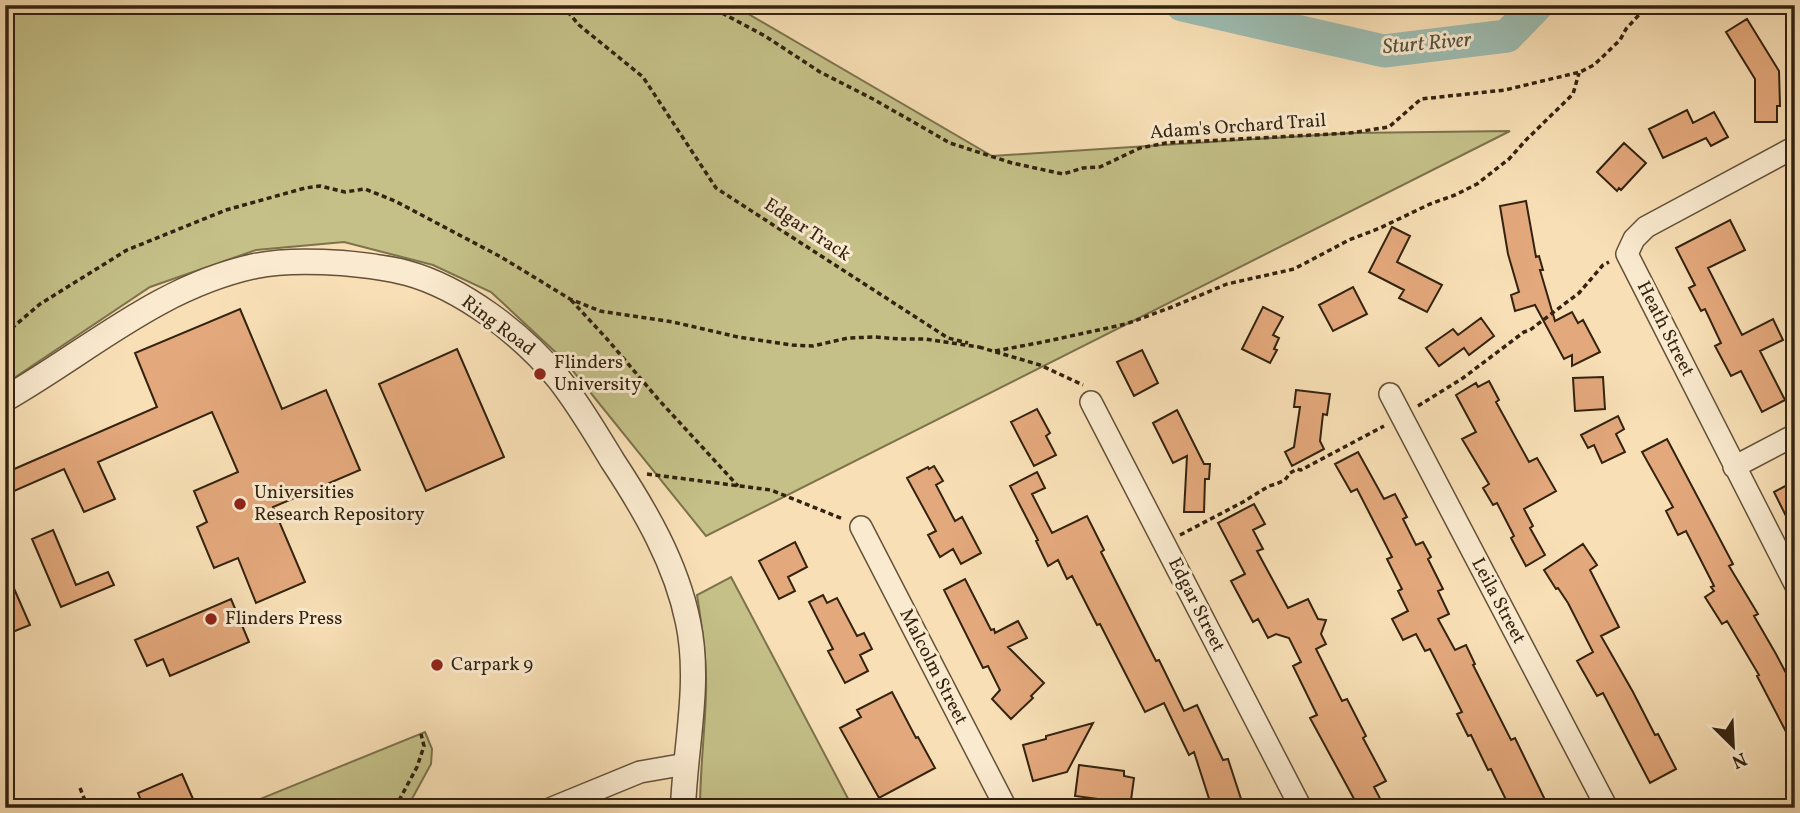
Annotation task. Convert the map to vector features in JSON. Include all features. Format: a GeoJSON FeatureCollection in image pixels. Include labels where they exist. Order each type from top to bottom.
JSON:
{"type":"FeatureCollection","features":[{"type":"Feature","properties":{"kind":"street","name":"Heath Street"},"geometry":{"type":"LineString","coordinates":[[1795,148],[1646,227],[1634,239],[1627,254],[1795,584]]}},
{"type":"Feature","properties":{"kind":"street","name":"Ring Road"},"geometry":{"type":"LineString","coordinates":[[5,399],[144,310],[208,279],[256,266],[312,261],[372,266],[408,273],[476,305],[512,332],[557,377],[620,471],[655,530],[670,563],[689,625],[693,679],[683,808]]}},
{"type":"Feature","properties":{"kind":"street","name":"Leila Street"},"geometry":{"type":"LineString","coordinates":[[1390,394],[1607,808]]}},
{"type":"Feature","properties":{"kind":"street","name":"Edgar Street"},"geometry":{"type":"LineString","coordinates":[[1091,402],[1301,808]]}},
{"type":"Feature","properties":{"kind":"street"},"geometry":{"type":"LineString","coordinates":[[1734,467],[1795,435]]}},
{"type":"Feature","properties":{"kind":"street","name":"Malcolm Street"},"geometry":{"type":"LineString","coordinates":[[861,527],[1006,808]]}},
{"type":"Feature","properties":{"kind":"street"},"geometry":{"type":"LineString","coordinates":[[552,808],[640,772],[686,764]]}},
{"type":"Feature","properties":{"kind":"path","name":"Edgar Track"},"geometry":{"type":"LineString","coordinates":[[562,5],[579,25],[643,77],[716,187],[948,338],[1040,365],[1082,384],[1091,402]]}},
{"type":"Feature","properties":{"kind":"path","name":"Adam's Orchard Trail"},"geometry":{"type":"LineString","coordinates":[[707,5],[765,36],[820,72],[950,143],[1012,163],[1063,174],[1083,168],[1100,167],[1140,148],[1166,143],[1350,133],[1389,127],[1421,99],[1505,90],[1580,72],[1594,65],[1620,40],[1626,29],[1648,5]]}},
{"type":"Feature","properties":{"kind":"path"},"geometry":{"type":"LineString","coordinates":[[993,351],[1126,324],[1227,284],[1294,269],[1349,240],[1455,195],[1477,184],[1509,159],[1573,94],[1580,72]]}},
{"type":"Feature","properties":{"kind":"path"},"geometry":{"type":"LineString","coordinates":[[5,334],[40,304],[127,250],[226,209],[320,186],[345,192],[366,189],[395,201],[501,257],[570,299],[600,311],[792,345],[813,346],[848,338],[875,337],[925,339],[979,347]]}},
{"type":"Feature","properties":{"kind":"path"},"geometry":{"type":"LineString","coordinates":[[570,299],[738,485]]}},
{"type":"Feature","properties":{"kind":"path"},"geometry":{"type":"LineString","coordinates":[[620,471],[771,490],[861,527]]}},
{"type":"Feature","properties":{"kind":"path"},"geometry":{"type":"LineString","coordinates":[[395,808],[417,767],[424,746],[421,734]]}},
{"type":"Feature","properties":{"kind":"path"},"geometry":{"type":"LineString","coordinates":[[80,788],[88,808]]}},
{"type":"Feature","properties":{"kind":"path"},"geometry":{"type":"LineString","coordinates":[[78,808],[84,797]]}},
{"type":"Feature","properties":{"kind":"shaded area"},"geometry":{"type":"Polygon","coordinates":[[[5,5],[733,5],[992,156],[1350,133],[1510,131],[706,536],[565,361],[491,292],[433,265],[344,242],[256,250],[150,287],[5,384],[5,5]]]}},
{"type":"Feature","properties":{"kind":"shaded area"},"geometry":{"type":"Polygon","coordinates":[[[731,577],[853,808],[700,808],[706,681],[697,595],[731,577]]]}},
{"type":"Feature","properties":{"kind":"shaded area"},"geometry":{"type":"Polygon","coordinates":[[[425,732],[432,749],[431,764],[407,808],[238,808],[425,732]]]}},
{"type":"Feature","properties":{"kind":"building"},"geometry":{"type":"Polygon","coordinates":[[[1747,19],[1779,71],[1780,106],[1777,106],[1777,122],[1755,122],[1755,79],[1726,32],[1747,19]]]}},
{"type":"Feature","properties":{"kind":"building"},"geometry":{"type":"Polygon","coordinates":[[[1687,110],[1693,123],[1714,112],[1728,137],[1711,146],[1706,138],[1663,158],[1649,129],[1687,110]]]}},
{"type":"Feature","properties":{"kind":"building"},"geometry":{"type":"Polygon","coordinates":[[[1624,143],[1646,163],[1617,191],[1597,172],[1624,143]]]}},
{"type":"Feature","properties":{"kind":"building"},"geometry":{"type":"Polygon","coordinates":[[[1526,201],[1536,257],[1539,256],[1543,270],[1540,270],[1555,321],[1572,312],[1578,323],[1583,320],[1600,352],[1572,366],[1572,355],[1564,359],[1535,305],[1515,311],[1511,295],[1519,292],[1508,254],[1500,206],[1526,201]]]}},
{"type":"Feature","properties":{"kind":"building"},"geometry":{"type":"Polygon","coordinates":[[[1730,220],[1745,250],[1708,268],[1742,335],[1773,319],[1783,340],[1760,351],[1785,400],[1762,412],[1741,371],[1731,376],[1715,346],[1721,343],[1705,309],[1701,311],[1689,288],[1695,285],[1676,248],[1730,220]]]}},
{"type":"Feature","properties":{"kind":"building"},"geometry":{"type":"Polygon","coordinates":[[[1392,227],[1410,236],[1397,262],[1442,285],[1427,312],[1399,298],[1404,290],[1369,272],[1392,227]]]}},
{"type":"Feature","properties":{"kind":"building"},"geometry":{"type":"Polygon","coordinates":[[[1353,287],[1367,314],[1333,331],[1319,305],[1353,287]]]}},
{"type":"Feature","properties":{"kind":"building"},"geometry":{"type":"Polygon","coordinates":[[[1263,307],[1283,317],[1273,335],[1279,338],[1274,349],[1277,350],[1270,363],[1242,349],[1263,307]]]}},
{"type":"Feature","properties":{"kind":"building"},"geometry":{"type":"Polygon","coordinates":[[[240,309],[282,409],[326,390],[360,470],[273,507],[305,582],[256,603],[238,558],[214,568],[197,527],[207,522],[194,491],[238,472],[212,412],[98,462],[115,499],[84,512],[64,469],[5,495],[5,473],[157,407],[135,353],[240,309]]]}},
{"type":"Feature","properties":{"kind":"building"},"geometry":{"type":"Polygon","coordinates":[[[1481,318],[1494,336],[1469,355],[1464,348],[1439,366],[1426,348],[1453,329],[1458,335],[1481,318]]]}},
{"type":"Feature","properties":{"kind":"building"},"geometry":{"type":"Polygon","coordinates":[[[457,349],[504,457],[426,491],[379,384],[457,349]]]}},
{"type":"Feature","properties":{"kind":"building"},"geometry":{"type":"Polygon","coordinates":[[[1142,350],[1158,383],[1134,396],[1117,362],[1142,350]]]}},
{"type":"Feature","properties":{"kind":"building"},"geometry":{"type":"Polygon","coordinates":[[[1603,377],[1605,409],[1575,411],[1573,378],[1603,377]]]}},
{"type":"Feature","properties":{"kind":"building"},"geometry":{"type":"Polygon","coordinates":[[[1489,381],[1499,400],[1496,402],[1529,462],[1537,458],[1556,491],[1524,509],[1533,526],[1530,528],[1545,555],[1526,566],[1497,503],[1493,505],[1483,488],[1489,484],[1462,439],[1476,432],[1456,395],[1476,383],[1478,387],[1489,381]]]}},
{"type":"Feature","properties":{"kind":"building"},"geometry":{"type":"Polygon","coordinates":[[[1296,390],[1330,394],[1327,415],[1323,414],[1320,441],[1324,449],[1292,466],[1285,452],[1294,447],[1300,407],[1294,407],[1296,390]]]}},
{"type":"Feature","properties":{"kind":"building"},"geometry":{"type":"Polygon","coordinates":[[[1037,409],[1050,433],[1046,436],[1056,455],[1034,466],[1011,422],[1037,409]]]}},
{"type":"Feature","properties":{"kind":"building"},"geometry":{"type":"Polygon","coordinates":[[[1177,410],[1204,464],[1210,464],[1209,479],[1205,479],[1204,512],[1184,512],[1187,456],[1173,463],[1153,423],[1177,410]]]}},
{"type":"Feature","properties":{"kind":"building"},"geometry":{"type":"Polygon","coordinates":[[[1618,416],[1624,429],[1616,434],[1625,452],[1602,463],[1594,445],[1588,448],[1581,435],[1618,416]]]}},
{"type":"Feature","properties":{"kind":"building"},"geometry":{"type":"Polygon","coordinates":[[[1667,439],[1733,564],[1729,566],[1758,614],[1754,616],[1795,690],[1795,749],[1757,676],[1759,675],[1727,621],[1722,624],[1705,597],[1714,591],[1711,587],[1714,586],[1686,531],[1678,535],[1666,511],[1673,507],[1642,452],[1667,439]]]}},
{"type":"Feature","properties":{"kind":"building"},"geometry":{"type":"Polygon","coordinates":[[[1358,452],[1384,499],[1395,494],[1407,517],[1403,519],[1416,545],[1423,542],[1443,589],[1438,591],[1449,614],[1438,619],[1455,650],[1466,645],[1475,664],[1473,665],[1511,740],[1515,738],[1549,808],[1510,808],[1491,769],[1488,770],[1471,735],[1468,736],[1457,714],[1462,712],[1430,649],[1425,651],[1416,634],[1403,640],[1392,619],[1408,611],[1398,591],[1402,589],[1387,559],[1392,557],[1357,489],[1351,492],[1335,464],[1358,452]]]}},
{"type":"Feature","properties":{"kind":"building"},"geometry":{"type":"Polygon","coordinates":[[[934,466],[943,481],[936,485],[955,521],[962,517],[981,553],[961,564],[953,549],[940,557],[928,535],[936,531],[907,478],[934,466]]]}},
{"type":"Feature","properties":{"kind":"building"},"geometry":{"type":"Polygon","coordinates":[[[1037,472],[1045,488],[1032,494],[1052,533],[1087,516],[1104,550],[1101,552],[1184,711],[1197,705],[1223,760],[1228,759],[1244,808],[1212,808],[1194,752],[1189,755],[1164,703],[1145,712],[1072,576],[1067,579],[1058,560],[1048,566],[1036,541],[1038,540],[1010,486],[1037,472]]]}},
{"type":"Feature","properties":{"kind":"building"},"geometry":{"type":"Polygon","coordinates":[[[1795,481],[1795,534],[1774,492],[1795,481]]]}},
{"type":"Feature","properties":{"kind":"building"},"geometry":{"type":"Polygon","coordinates":[[[1254,504],[1265,524],[1253,530],[1263,549],[1257,551],[1288,608],[1308,599],[1318,619],[1326,620],[1321,634],[1326,644],[1316,649],[1342,701],[1347,699],[1366,736],[1363,738],[1386,781],[1374,787],[1385,808],[1359,808],[1310,718],[1317,715],[1293,666],[1301,662],[1289,638],[1276,634],[1268,638],[1258,619],[1253,622],[1231,581],[1245,574],[1218,523],[1254,504]]]}},
{"type":"Feature","properties":{"kind":"building"},"geometry":{"type":"Polygon","coordinates":[[[53,530],[76,585],[108,572],[114,585],[61,607],[32,539],[53,530]]]}},
{"type":"Feature","properties":{"kind":"building"},"geometry":{"type":"Polygon","coordinates":[[[795,542],[807,567],[788,577],[795,591],[779,599],[759,561],[795,542]]]}},
{"type":"Feature","properties":{"kind":"building"},"geometry":{"type":"Polygon","coordinates":[[[1583,544],[1597,565],[1590,570],[1619,627],[1601,636],[1676,769],[1650,783],[1603,693],[1597,696],[1577,661],[1593,652],[1568,603],[1544,570],[1583,544]]]}},
{"type":"Feature","properties":{"kind":"building"},"geometry":{"type":"Polygon","coordinates":[[[5,568],[30,625],[5,635],[5,568]]]}},
{"type":"Feature","properties":{"kind":"building"},"geometry":{"type":"Polygon","coordinates":[[[965,579],[991,630],[994,629],[995,633],[1018,621],[1027,638],[1008,647],[1044,683],[1011,719],[992,699],[1000,690],[988,666],[983,668],[944,590],[965,579]]]}},
{"type":"Feature","properties":{"kind":"building"},"geometry":{"type":"Polygon","coordinates":[[[823,595],[827,603],[837,598],[857,636],[864,633],[872,649],[860,655],[868,671],[845,683],[828,651],[833,649],[809,602],[823,595]]]}},
{"type":"Feature","properties":{"kind":"building","name":"Flinders Press"},"geometry":{"type":"Polygon","coordinates":[[[231,599],[249,642],[170,676],[163,659],[147,666],[135,640],[231,599]]]}},
{"type":"Feature","properties":{"kind":"building"},"geometry":{"type":"Polygon","coordinates":[[[892,692],[935,768],[879,798],[840,728],[861,717],[857,710],[892,692]]]}},
{"type":"Feature","properties":{"kind":"building"},"geometry":{"type":"Polygon","coordinates":[[[1093,723],[1067,772],[1033,781],[1023,745],[1093,723]]]}},
{"type":"Feature","properties":{"kind":"building"},"geometry":{"type":"Polygon","coordinates":[[[1079,765],[1124,771],[1124,776],[1134,778],[1131,800],[1122,799],[1121,802],[1075,796],[1079,765]]]}},
{"type":"Feature","properties":{"kind":"building"},"geometry":{"type":"Polygon","coordinates":[[[182,774],[197,808],[144,808],[138,793],[182,774]]]}},
{"type":"Feature","properties":{"kind":"waterway","name":"Sturt River"},"geometry":{"type":"LineString","coordinates":[[1182,5],[1384,51],[1507,36],[1537,5]]}},
{"type":"Feature","properties":{"kind":"place","name":"Flinders University"},"geometry":{"type":"Point","coordinates":[540,374]}},
{"type":"Feature","properties":{"kind":"place","name":"Universities Research Repository"},"geometry":{"type":"Point","coordinates":[240,504]}},
{"type":"Feature","properties":{"kind":"place","name":"Flinders Press"},"geometry":{"type":"Point","coordinates":[211,619]}},
{"type":"Feature","properties":{"kind":"place","name":"Carpark 9"},"geometry":{"type":"Point","coordinates":[437,665]}}]}
